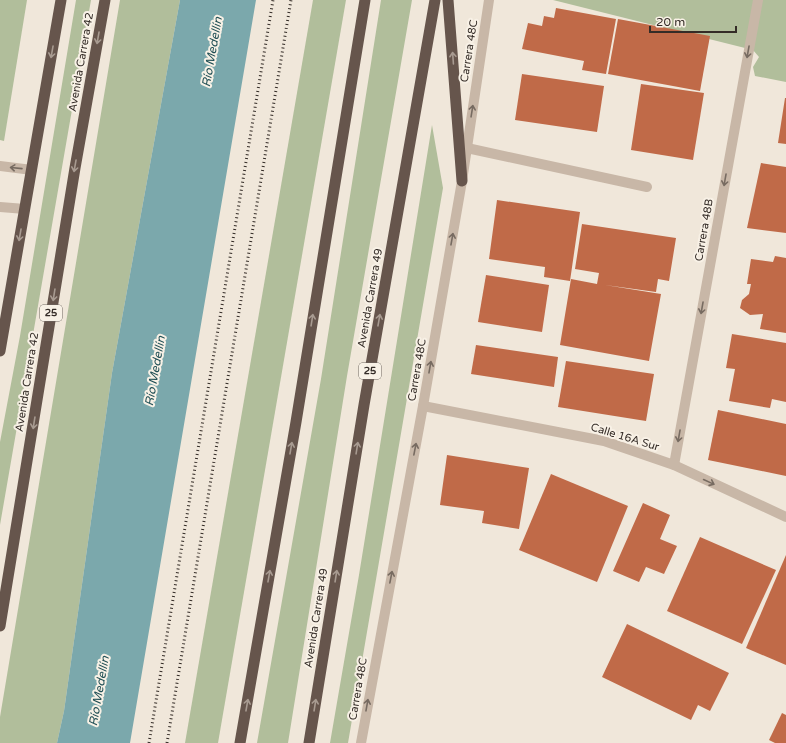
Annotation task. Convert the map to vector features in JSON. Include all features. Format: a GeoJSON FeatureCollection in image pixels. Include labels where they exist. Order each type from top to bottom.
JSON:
{"type":"FeatureCollection","features":[{"type":"Feature","properties":{"kind":"highway"},"geometry":{"type":"LineString","coordinates":[[0,351],[61,0]]}},
{"type":"Feature","properties":{"kind":"highway","name":"Avenida Carrera 42"},"geometry":{"type":"LineString","coordinates":[[0,626],[75,168],[105,0]]}},
{"type":"Feature","properties":{"kind":"highway"},"geometry":{"type":"LineString","coordinates":[[240,743],[296,422],[365,0]]}},
{"type":"Feature","properties":{"kind":"highway","name":"Avenida Carrera 49"},"geometry":{"type":"LineString","coordinates":[[309,743],[364,405],[434,0]]}},
{"type":"Feature","properties":{"kind":"highway"},"geometry":{"type":"LineString","coordinates":[[448,0],[462,181]]}},
{"type":"Feature","properties":{"kind":"street","name":"Carrera 48C"},"geometry":{"type":"LineString","coordinates":[[361,743],[423,406],[462,181],[489,0]]}},
{"type":"Feature","properties":{"kind":"street","name":"Carrera 48B"},"geometry":{"type":"LineString","coordinates":[[674,465],[758,0]]}},
{"type":"Feature","properties":{"kind":"street"},"geometry":{"type":"LineString","coordinates":[[467,148],[647,187]]}},
{"type":"Feature","properties":{"kind":"street"},"geometry":{"type":"LineString","coordinates":[[0,166],[32,170]]}},
{"type":"Feature","properties":{"kind":"street"},"geometry":{"type":"LineString","coordinates":[[0,207],[25,209]]}},
{"type":"Feature","properties":{"kind":"street","name":"Calle 16A Sur"},"geometry":{"type":"LineString","coordinates":[[423,406],[604,441],[674,465],[786,517]]}},
{"type":"Feature","properties":{"kind":"green space"},"geometry":{"type":"Polygon","coordinates":[[[0,0],[27,0],[4,141],[0,140],[0,0]]]}},
{"type":"Feature","properties":{"kind":"green space"},"geometry":{"type":"Polygon","coordinates":[[[76,0],[91,0],[0,525],[0,442],[20,336],[76,0]]]}},
{"type":"Feature","properties":{"kind":"green space"},"geometry":{"type":"Polygon","coordinates":[[[120,0],[180,0],[112,373],[64,711],[57,743],[0,743],[0,717],[120,0]]]}},
{"type":"Feature","properties":{"kind":"green space"},"geometry":{"type":"Polygon","coordinates":[[[313,0],[346,0],[218,743],[185,743],[313,0]]]}},
{"type":"Feature","properties":{"kind":"green space"},"geometry":{"type":"Polygon","coordinates":[[[381,0],[412,0],[347,376],[288,743],[257,743],[321,379],[381,0]]]}},
{"type":"Feature","properties":{"kind":"green space"},"geometry":{"type":"Polygon","coordinates":[[[553,0],[786,0],[786,82],[755,76],[753,67],[759,57],[753,50],[553,0]]]}},
{"type":"Feature","properties":{"kind":"green space"},"geometry":{"type":"Polygon","coordinates":[[[432,125],[443,188],[348,743],[330,743],[359,575],[432,125]]]}},
{"type":"Feature","properties":{"kind":"water","name":"Río Medellín"},"geometry":{"type":"Polygon","coordinates":[[[180,0],[256,0],[130,743],[57,743],[64,711],[112,373],[180,0]]]}},
{"type":"Feature","properties":{"kind":"building"},"geometry":{"type":"Polygon","coordinates":[[[556,8],[616,19],[606,74],[582,70],[584,61],[522,49],[528,23],[542,26],[544,16],[554,18],[556,8]]]}},
{"type":"Feature","properties":{"kind":"building"},"geometry":{"type":"Polygon","coordinates":[[[618,19],[710,36],[700,91],[608,74],[618,19]]]}},
{"type":"Feature","properties":{"kind":"building"},"geometry":{"type":"Polygon","coordinates":[[[522,74],[604,86],[597,132],[515,120],[522,74]]]}},
{"type":"Feature","properties":{"kind":"building"},"geometry":{"type":"Polygon","coordinates":[[[641,84],[704,93],[693,160],[631,150],[641,84]]]}},
{"type":"Feature","properties":{"kind":"building"},"geometry":{"type":"Polygon","coordinates":[[[786,98],[786,144],[778,143],[786,98]]]}},
{"type":"Feature","properties":{"kind":"building"},"geometry":{"type":"Polygon","coordinates":[[[761,163],[786,167],[786,233],[747,228],[761,163]]]}},
{"type":"Feature","properties":{"kind":"building"},"geometry":{"type":"Polygon","coordinates":[[[497,200],[580,212],[570,281],[544,277],[545,267],[489,259],[497,200]]]}},
{"type":"Feature","properties":{"kind":"building"},"geometry":{"type":"Polygon","coordinates":[[[582,224],[676,238],[669,281],[658,279],[656,292],[605,285],[661,294],[649,361],[560,345],[571,279],[597,284],[599,273],[575,269],[582,224]]]}},
{"type":"Feature","properties":{"kind":"building"},"geometry":{"type":"Polygon","coordinates":[[[775,256],[786,258],[786,333],[760,329],[763,314],[750,315],[740,308],[742,300],[749,294],[751,284],[747,284],[751,259],[773,262],[775,256]]]}},
{"type":"Feature","properties":{"kind":"building"},"geometry":{"type":"Polygon","coordinates":[[[486,275],[549,285],[542,332],[478,322],[486,275]]]}},
{"type":"Feature","properties":{"kind":"building"},"geometry":{"type":"Polygon","coordinates":[[[732,334],[786,343],[786,402],[772,399],[770,408],[729,401],[735,369],[726,368],[732,334]]]}},
{"type":"Feature","properties":{"kind":"building"},"geometry":{"type":"Polygon","coordinates":[[[476,345],[558,357],[554,387],[471,374],[476,345]]]}},
{"type":"Feature","properties":{"kind":"building"},"geometry":{"type":"Polygon","coordinates":[[[566,361],[654,374],[646,421],[558,407],[566,361]]]}},
{"type":"Feature","properties":{"kind":"building"},"geometry":{"type":"Polygon","coordinates":[[[718,410],[786,424],[786,476],[708,460],[718,410]]]}},
{"type":"Feature","properties":{"kind":"building"},"geometry":{"type":"Polygon","coordinates":[[[447,455],[529,468],[519,529],[482,523],[484,511],[440,505],[447,455]]]}},
{"type":"Feature","properties":{"kind":"building"},"geometry":{"type":"Polygon","coordinates":[[[551,474],[628,506],[597,582],[519,550],[551,474]]]}},
{"type":"Feature","properties":{"kind":"building"},"geometry":{"type":"Polygon","coordinates":[[[643,503],[670,515],[660,539],[677,546],[664,574],[646,567],[639,582],[613,571],[643,503]]]}},
{"type":"Feature","properties":{"kind":"building"},"geometry":{"type":"Polygon","coordinates":[[[700,537],[776,570],[742,644],[667,611],[700,537]]]}},
{"type":"Feature","properties":{"kind":"building"},"geometry":{"type":"Polygon","coordinates":[[[786,555],[786,665],[746,648],[786,555]]]}},
{"type":"Feature","properties":{"kind":"building"},"geometry":{"type":"Polygon","coordinates":[[[627,624],[729,673],[710,711],[698,705],[691,720],[602,677],[627,624]]]}},
{"type":"Feature","properties":{"kind":"building"},"geometry":{"type":"Polygon","coordinates":[[[782,713],[786,715],[786,743],[775,743],[769,740],[782,713]]]}},
{"type":"Feature","properties":{"kind":"railway"},"geometry":{"type":"LineString","coordinates":[[149,743],[273,0]]}},
{"type":"Feature","properties":{"kind":"railway"},"geometry":{"type":"LineString","coordinates":[[167,743],[291,0]]}}]}
